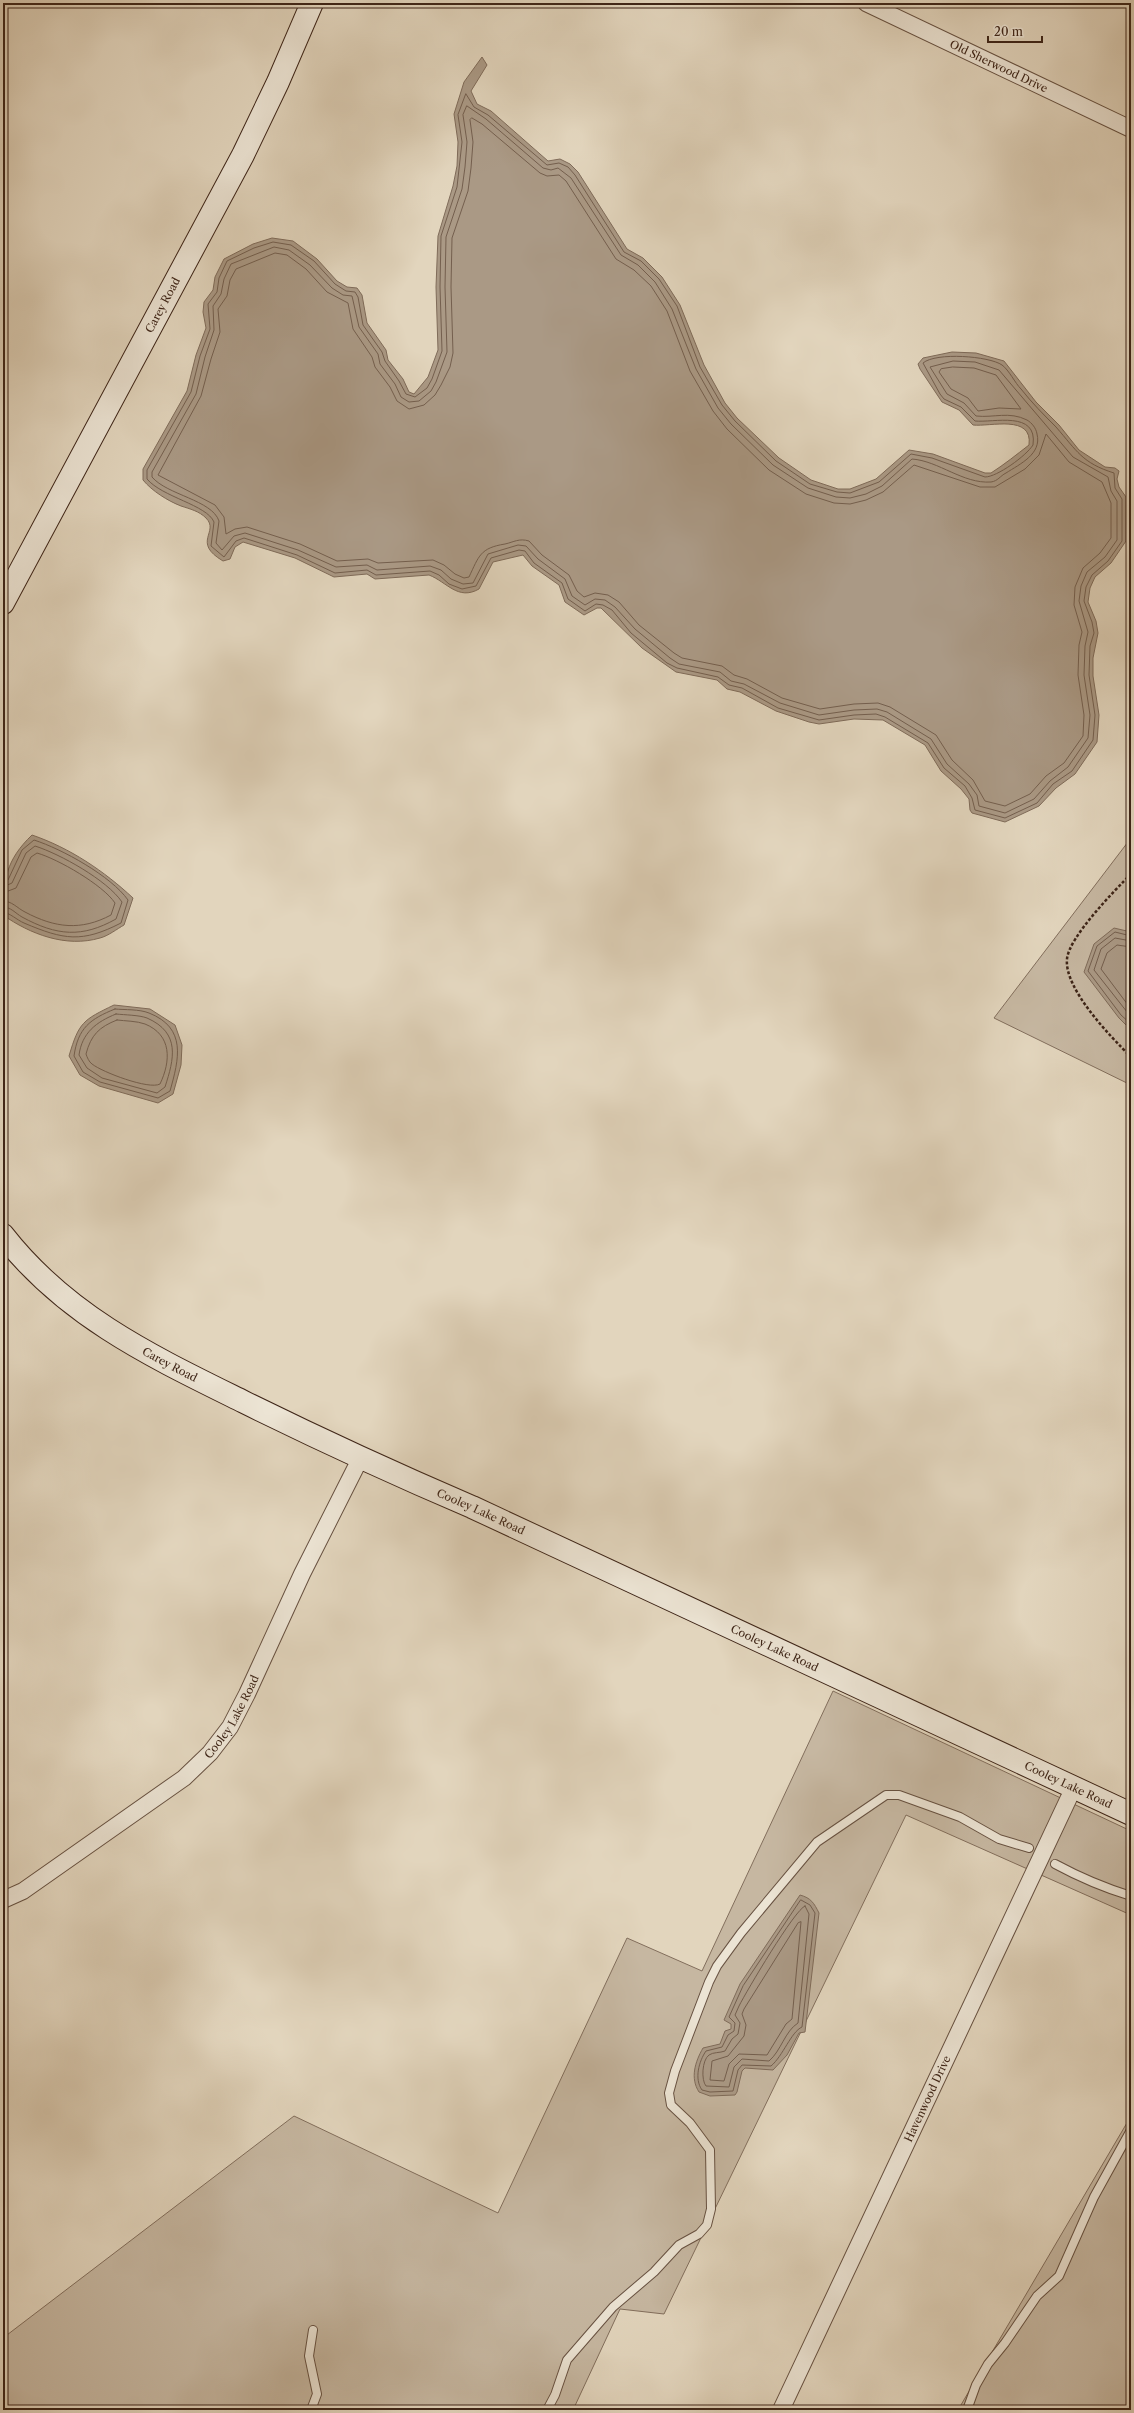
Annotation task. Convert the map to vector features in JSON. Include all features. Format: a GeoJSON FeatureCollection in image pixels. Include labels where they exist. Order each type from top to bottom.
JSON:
{"type":"FeatureCollection","features":[{"type":"Feature","properties":{"kind":"street","name":"Old Sherwood Drive"},"geometry":{"type":"LineString","coordinates":[[866,3],[1131,129]]}},
{"type":"Feature","properties":{"kind":"street","name":"Carey Road"},"geometry":{"type":"LineString","coordinates":[[3,603],[243,155],[278,82],[306,5]]}},
{"type":"Feature","properties":{"kind":"street","name":"Carey Road"},"geometry":{"type":"LineString","coordinates":[[3,1235],[53,1288],[76,1308],[120,1338],[360,1459]]}},
{"type":"Feature","properties":{"kind":"street","name":"Cooley Lake Road"},"geometry":{"type":"LineString","coordinates":[[3,1900],[23,1891],[171,1787],[210,1753],[230,1727],[247,1694],[302,1574],[360,1459],[472,1507],[1131,1814]]}},
{"type":"Feature","properties":{"kind":"street","name":"Havenwood Drive"},"geometry":{"type":"LineString","coordinates":[[781,2410],[1074,1787]]}},
{"type":"Feature","properties":{"kind":"lane"},"geometry":{"type":"LineString","coordinates":[[547,2410],[555,2395],[566,2360],[613,2307],[654,2272],[678,2245],[699,2234],[707,2225],[712,2209],[710,2150],[690,2123],[670,2105],[669,2094],[675,2071],[709,1982],[717,1966],[741,1933],[817,1842],[886,1795],[899,1795],[960,1817],[1000,1839],[1029,1848]]}},
{"type":"Feature","properties":{"kind":"lane"},"geometry":{"type":"LineString","coordinates":[[1055,1864],[1082,1879],[1099,1883],[1131,1896]]}},
{"type":"Feature","properties":{"kind":"lane"},"geometry":{"type":"LineString","coordinates":[[967,2410],[976,2385],[988,2364],[1006,2343],[1037,2296],[1059,2276],[1094,2197],[1131,2130]]}},
{"type":"Feature","properties":{"kind":"lane"},"geometry":{"type":"LineString","coordinates":[[311,2410],[316,2394],[309,2356],[313,2330]]}},
{"type":"Feature","properties":{"kind":"path"},"geometry":{"type":"LineString","coordinates":[[1131,874],[1106,899],[1078,938],[1067,958],[1069,976],[1081,998],[1114,1041],[1131,1057]]}},
{"type":"Feature","properties":{"kind":"shaded area"},"geometry":{"type":"Polygon","coordinates":[[[1131,838],[1131,1085],[994,1018],[1131,838]]]}},
{"type":"Feature","properties":{"kind":"shaded area"},"geometry":{"type":"Polygon","coordinates":[[[833,1691],[1131,1831],[1131,1915],[906,1815],[664,2314],[620,2309],[573,2410],[3,2410],[3,2338],[294,2116],[498,2213],[627,1938],[702,1971],[833,1691]]]}},
{"type":"Feature","properties":{"kind":"shaded area"},"geometry":{"type":"Polygon","coordinates":[[[1131,2116],[1131,2410],[958,2410],[1131,2116]]]}},
{"type":"Feature","properties":{"kind":"water"},"geometry":{"type":"Polygon","coordinates":[[[482,57],[487,65],[471,91],[477,104],[491,111],[548,161],[560,159],[570,164],[578,172],[627,249],[643,258],[662,277],[680,305],[704,365],[725,403],[737,418],[779,458],[811,480],[838,489],[850,489],[876,479],[909,450],[933,454],[985,473],[991,473],[1029,445],[1028,435],[1024,429],[1018,426],[1009,424],[973,425],[959,410],[942,402],[918,364],[923,358],[952,352],[976,353],[1004,361],[1036,402],[1059,425],[1079,450],[1105,467],[1115,468],[1119,471],[1117,479],[1119,487],[1126,497],[1126,541],[1111,563],[1095,577],[1090,588],[1088,602],[1096,621],[1098,633],[1093,658],[1093,676],[1099,715],[1097,742],[1075,774],[1056,788],[1039,806],[1005,822],[972,813],[970,810],[969,799],[961,789],[941,771],[925,745],[883,720],[854,719],[819,724],[809,722],[776,711],[740,692],[727,689],[717,680],[676,672],[642,648],[601,608],[597,608],[584,615],[565,602],[559,585],[532,566],[523,555],[493,562],[479,589],[465,593],[453,589],[429,575],[375,579],[367,574],[334,577],[295,558],[243,542],[235,547],[230,559],[223,561],[214,554],[207,543],[210,528],[206,518],[197,512],[176,504],[156,492],[143,480],[143,469],[187,391],[196,355],[206,328],[203,312],[204,302],[213,290],[215,277],[224,259],[253,244],[272,238],[293,241],[317,259],[337,281],[347,287],[357,288],[362,295],[367,323],[386,350],[388,360],[403,379],[409,392],[414,394],[428,377],[438,350],[436,287],[438,236],[453,186],[457,166],[458,142],[454,114],[464,82],[482,57]]]}},
{"type":"Feature","properties":{"kind":"water"},"geometry":{"type":"Polygon","coordinates":[[[32,835],[46,840],[86,861],[133,898],[124,925],[103,937],[87,941],[61,940],[25,928],[3,915],[5,881],[11,862],[23,844],[32,835]]]}},
{"type":"Feature","properties":{"kind":"water"},"geometry":{"type":"Polygon","coordinates":[[[1114,928],[1131,932],[1131,1030],[1119,1018],[1084,972],[1094,944],[1114,928]]]}},
{"type":"Feature","properties":{"kind":"water"},"geometry":{"type":"Polygon","coordinates":[[[114,1005],[150,1009],[175,1025],[182,1045],[181,1065],[173,1094],[158,1103],[99,1086],[80,1075],[69,1056],[79,1029],[84,1023],[95,1015],[114,1005]]]}},
{"type":"Feature","properties":{"kind":"water"},"geometry":{"type":"Polygon","coordinates":[[[800,1895],[812,1901],[819,1913],[805,2032],[799,2033],[787,2055],[773,2070],[745,2068],[742,2071],[735,2095],[710,2096],[699,2092],[696,2087],[694,2076],[700,2053],[703,2048],[720,2044],[725,2031],[731,2029],[731,2024],[724,2020],[740,1984],[800,1895]]]}}]}
